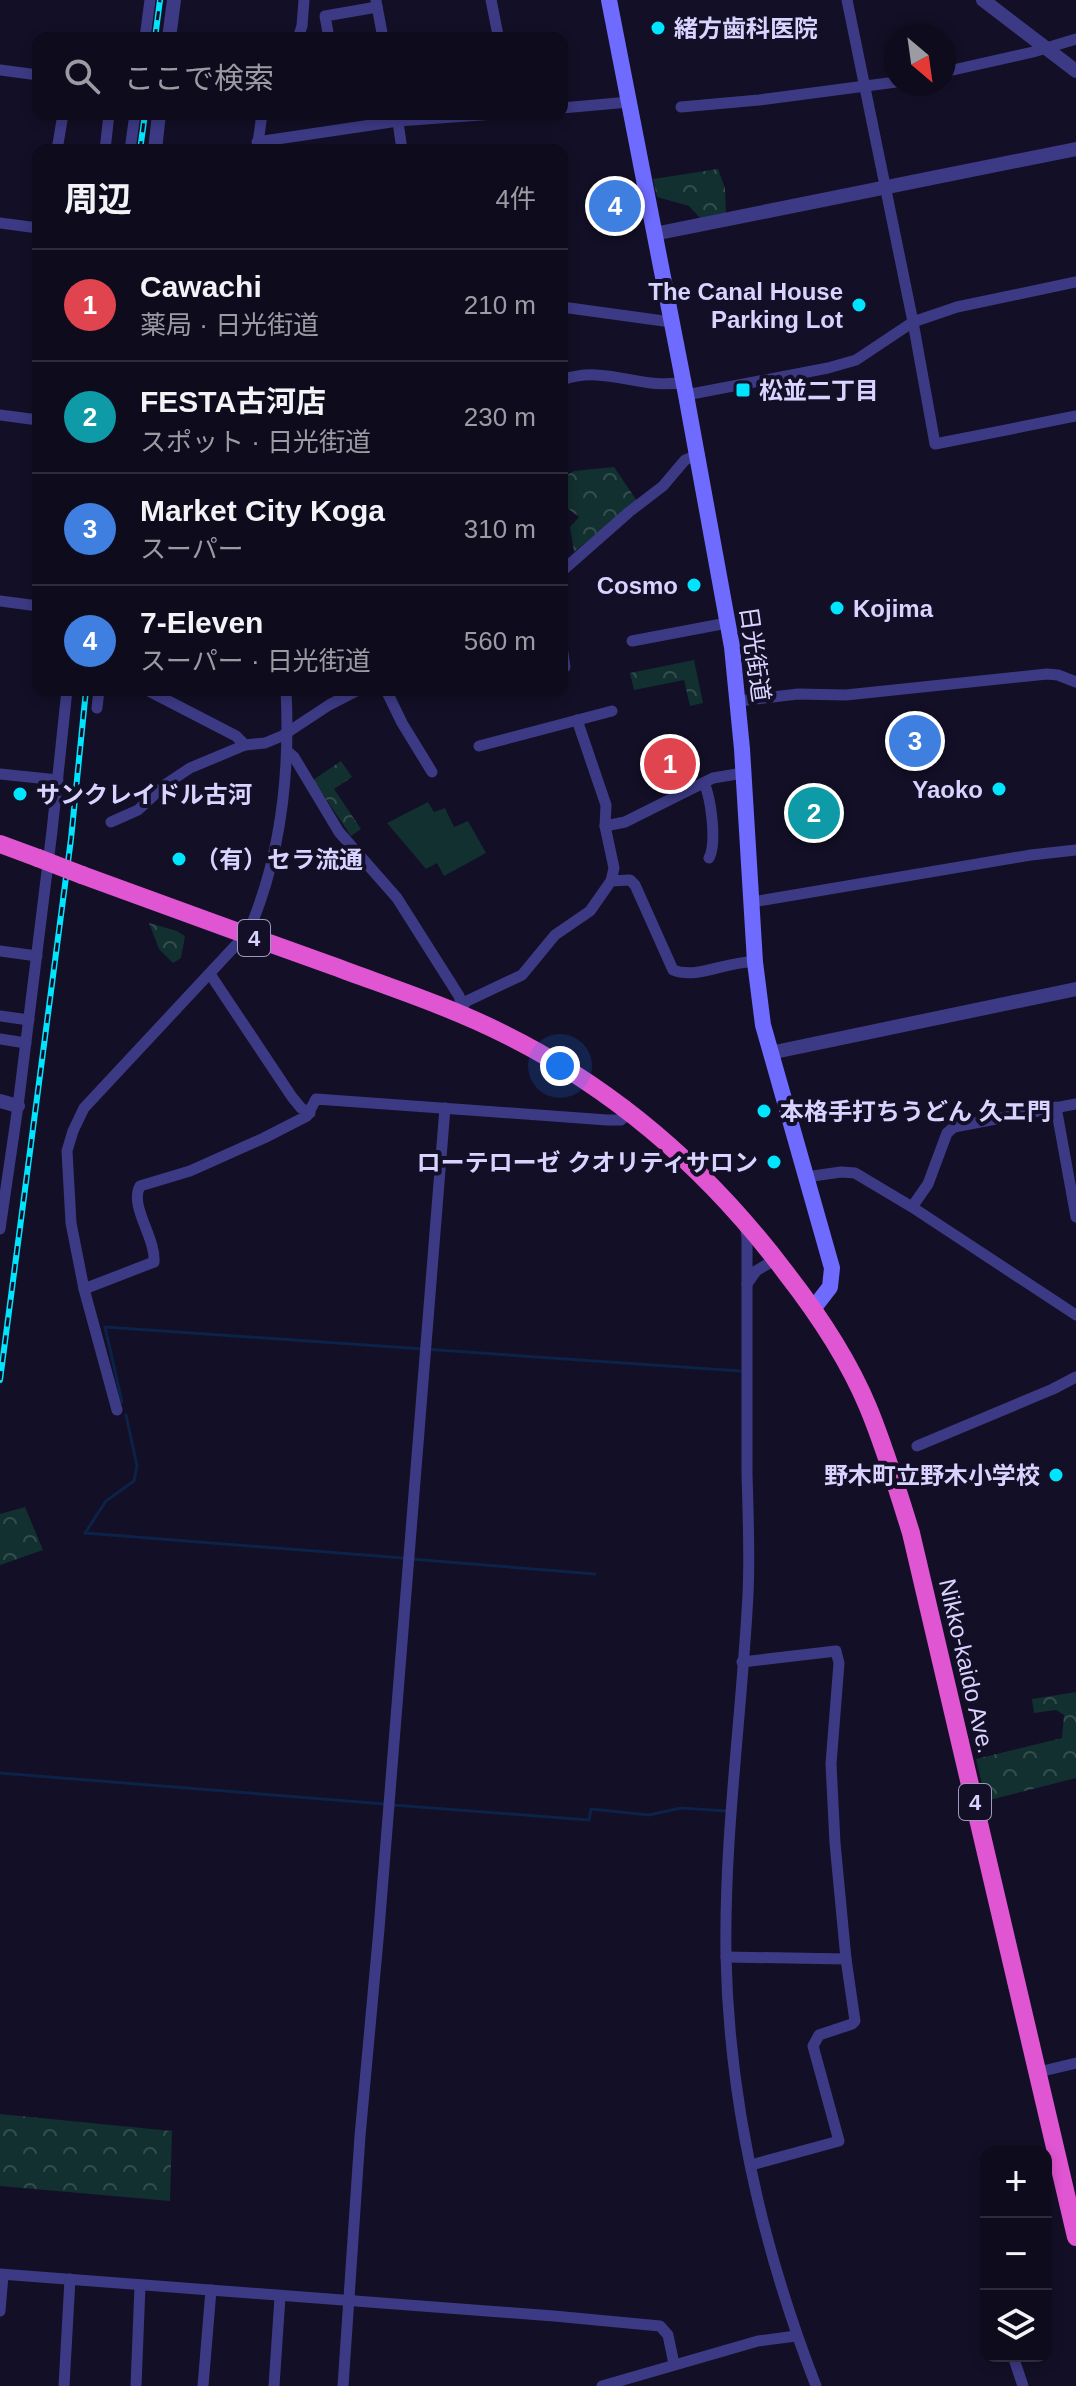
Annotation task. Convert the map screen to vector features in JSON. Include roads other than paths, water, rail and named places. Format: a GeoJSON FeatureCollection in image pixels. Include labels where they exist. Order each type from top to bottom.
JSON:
{"type":"FeatureCollection","features":[{"type":"Feature","properties":{"kind":"highway","name":"4"},"geometry":{"type":"LineString","coordinates":[[0,844],[459,1009],[533,1049],[631,1112],[674,1149],[744,1220],[813,1309]]}},
{"type":"Feature","properties":{"kind":"highway","name":"Nikko-kaido Ave."},"geometry":{"type":"LineString","coordinates":[[813,1309],[867,1405],[911,1533],[1076,2237]]}},
{"type":"Feature","properties":{"kind":"main road","name":"日光街道"},"geometry":{"type":"LineString","coordinates":[[609,0],[685,388],[739,701],[755,962],[763,1025],[832,1268],[830,1287],[813,1309]]}},
{"type":"Feature","properties":{"kind":"street"},"geometry":{"type":"LineString","coordinates":[[146,32],[150,0]]}},
{"type":"Feature","properties":{"kind":"street"},"geometry":{"type":"LineString","coordinates":[[170,32],[174,0]]}},
{"type":"Feature","properties":{"kind":"street"},"geometry":{"type":"LineString","coordinates":[[299,32],[304,0]]}},
{"type":"Feature","properties":{"kind":"street"},"geometry":{"type":"LineString","coordinates":[[491,0],[497,32]]}},
{"type":"Feature","properties":{"kind":"street"},"geometry":{"type":"LineString","coordinates":[[847,0],[935,444],[1076,416]]}},
{"type":"Feature","properties":{"kind":"street"},"geometry":{"type":"LineString","coordinates":[[983,0],[1076,71]]}},
{"type":"Feature","properties":{"kind":"street"},"geometry":{"type":"LineString","coordinates":[[328,32],[325,16],[377,3],[382,32]]}},
{"type":"Feature","properties":{"kind":"street"},"geometry":{"type":"LineString","coordinates":[[956,69],[1076,39]]}},
{"type":"Feature","properties":{"kind":"street"},"geometry":{"type":"LineString","coordinates":[[0,70],[32,74]]}},
{"type":"Feature","properties":{"kind":"street"},"geometry":{"type":"LineString","coordinates":[[681,107],[884,84]]}},
{"type":"Feature","properties":{"kind":"street"},"geometry":{"type":"LineString","coordinates":[[568,107],[629,102]]}},
{"type":"Feature","properties":{"kind":"street"},"geometry":{"type":"LineString","coordinates":[[58,144],[62,120]]}},
{"type":"Feature","properties":{"kind":"street"},"geometry":{"type":"LineString","coordinates":[[106,144],[108,120]]}},
{"type":"Feature","properties":{"kind":"street"},"geometry":{"type":"LineString","coordinates":[[131,144],[134,120]]}},
{"type":"Feature","properties":{"kind":"street"},"geometry":{"type":"LineString","coordinates":[[156,144],[158,120]]}},
{"type":"Feature","properties":{"kind":"street"},"geometry":{"type":"LineString","coordinates":[[257,144],[261,120]]}},
{"type":"Feature","properties":{"kind":"street"},"geometry":{"type":"LineString","coordinates":[[267,144],[388,120]]}},
{"type":"Feature","properties":{"kind":"street"},"geometry":{"type":"LineString","coordinates":[[398,120],[401,144]]}},
{"type":"Feature","properties":{"kind":"street"},"geometry":{"type":"LineString","coordinates":[[654,234],[1076,149]]}},
{"type":"Feature","properties":{"kind":"street"},"geometry":{"type":"LineString","coordinates":[[0,223],[32,227]]}},
{"type":"Feature","properties":{"kind":"street"},"geometry":{"type":"LineString","coordinates":[[568,378],[579,375],[616,375],[685,388],[828,368],[856,360],[913,322],[957,307],[1076,282]]}},
{"type":"Feature","properties":{"kind":"street"},"geometry":{"type":"LineString","coordinates":[[568,308],[671,322]]}},
{"type":"Feature","properties":{"kind":"street"},"geometry":{"type":"LineString","coordinates":[[0,415],[32,419]]}},
{"type":"Feature","properties":{"kind":"street"},"geometry":{"type":"LineString","coordinates":[[568,566],[663,486],[685,460],[697,455]]}},
{"type":"Feature","properties":{"kind":"street"},"geometry":{"type":"LineString","coordinates":[[0,601],[32,605]]}},
{"type":"Feature","properties":{"kind":"street"},"geometry":{"type":"LineString","coordinates":[[632,641],[727,623]]}},
{"type":"Feature","properties":{"kind":"street"},"geometry":{"type":"LineString","coordinates":[[739,701],[798,694],[846,695],[1047,674],[1076,682]]}},
{"type":"Feature","properties":{"kind":"street"},"geometry":{"type":"LineString","coordinates":[[0,1229],[3,1178],[18,1106],[66,696]]}},
{"type":"Feature","properties":{"kind":"street"},"geometry":{"type":"LineString","coordinates":[[97,708],[98,696]]}},
{"type":"Feature","properties":{"kind":"street"},"geometry":{"type":"LineString","coordinates":[[167,696],[236,736],[245,745]]}},
{"type":"Feature","properties":{"kind":"street"},"geometry":{"type":"LineString","coordinates":[[253,921],[273,867],[288,752],[286,696]]}},
{"type":"Feature","properties":{"kind":"street"},"geometry":{"type":"LineString","coordinates":[[111,822],[138,810],[166,784],[190,768],[245,745],[265,743],[282,736],[348,696]]}},
{"type":"Feature","properties":{"kind":"street"},"geometry":{"type":"LineString","coordinates":[[389,696],[432,772]]}},
{"type":"Feature","properties":{"kind":"street"},"geometry":{"type":"LineString","coordinates":[[479,746],[612,711]]}},
{"type":"Feature","properties":{"kind":"street"},"geometry":{"type":"LineString","coordinates":[[288,752],[339,832],[397,898],[459,996],[459,1009],[522,975],[555,935],[590,911],[611,881],[614,868],[605,826],[606,805],[577,720]]}},
{"type":"Feature","properties":{"kind":"street"},"geometry":{"type":"LineString","coordinates":[[605,826],[625,822],[713,778],[743,773]]}},
{"type":"Feature","properties":{"kind":"street"},"geometry":{"type":"LineString","coordinates":[[0,774],[58,780]]}},
{"type":"Feature","properties":{"kind":"street"},"geometry":{"type":"LineString","coordinates":[[704,783],[709,796],[713,847],[709,858]]}},
{"type":"Feature","properties":{"kind":"street"},"geometry":{"type":"LineString","coordinates":[[752,902],[1076,850]]}},
{"type":"Feature","properties":{"kind":"street"},"geometry":{"type":"LineString","coordinates":[[611,881],[630,880],[635,885],[673,970],[687,974],[742,961],[755,962]]}},
{"type":"Feature","properties":{"kind":"street"},"geometry":{"type":"LineString","coordinates":[[117,1410],[84,1289],[71,1223],[67,1151],[84,1108],[236,945]]}},
{"type":"Feature","properties":{"kind":"street"},"geometry":{"type":"LineString","coordinates":[[0,951],[37,956]]}},
{"type":"Feature","properties":{"kind":"street"},"geometry":{"type":"LineString","coordinates":[[210,974],[292,1097],[310,1113]]}},
{"type":"Feature","properties":{"kind":"street"},"geometry":{"type":"LineString","coordinates":[[770,1053],[1076,989]]}},
{"type":"Feature","properties":{"kind":"street"},"geometry":{"type":"LineString","coordinates":[[0,1016],[29,1020]]}},
{"type":"Feature","properties":{"kind":"street"},"geometry":{"type":"LineString","coordinates":[[0,1039],[26,1043]]}},
{"type":"Feature","properties":{"kind":"street"},"geometry":{"type":"LineString","coordinates":[[84,1289],[154,1262],[152,1244],[137,1199],[140,1186],[190,1171],[307,1116],[316,1099],[607,1120],[621,1120],[631,1112]]}},
{"type":"Feature","properties":{"kind":"street"},"geometry":{"type":"LineString","coordinates":[[0,1101],[18,1106]]}},
{"type":"Feature","properties":{"kind":"street"},"geometry":{"type":"LineString","coordinates":[[912,1207],[928,1184],[947,1133],[954,1127],[1076,1104]]}},
{"type":"Feature","properties":{"kind":"street"},"geometry":{"type":"LineString","coordinates":[[1056,1107],[1076,1217]]}},
{"type":"Feature","properties":{"kind":"street"},"geometry":{"type":"LineString","coordinates":[[343,2386],[360,2136],[445,1108]]}},
{"type":"Feature","properties":{"kind":"street"},"geometry":{"type":"LineString","coordinates":[[806,1177],[855,1173],[1076,1315]]}},
{"type":"Feature","properties":{"kind":"street"},"geometry":{"type":"LineString","coordinates":[[744,1220],[747,1237],[748,1592],[728,1864],[726,1957],[735,2075],[751,2165],[769,2249],[796,2336],[816,2386]]}},
{"type":"Feature","properties":{"kind":"street"},"geometry":{"type":"LineString","coordinates":[[747,1285],[756,1271],[776,1259]]}},
{"type":"Feature","properties":{"kind":"street"},"geometry":{"type":"LineString","coordinates":[[917,1446],[1076,1377]]}},
{"type":"Feature","properties":{"kind":"street"},"geometry":{"type":"LineString","coordinates":[[742,1662],[836,1651],[839,1663],[831,1764],[835,1843],[855,2021],[819,2035],[813,2046],[839,2141],[751,2165]]}},
{"type":"Feature","properties":{"kind":"street"},"geometry":{"type":"LineString","coordinates":[[726,1957],[846,1959]]}},
{"type":"Feature","properties":{"kind":"street"},"geometry":{"type":"LineString","coordinates":[[1047,2070],[1076,2063]]}},
{"type":"Feature","properties":{"kind":"street"},"geometry":{"type":"LineString","coordinates":[[0,2311],[1,2274],[211,2290],[660,2326],[668,2335],[674,2364]]}},
{"type":"Feature","properties":{"kind":"street"},"geometry":{"type":"LineString","coordinates":[[64,2386],[70,2279]]}},
{"type":"Feature","properties":{"kind":"street"},"geometry":{"type":"LineString","coordinates":[[136,2386],[140,2286]]}},
{"type":"Feature","properties":{"kind":"street"},"geometry":{"type":"LineString","coordinates":[[203,2386],[211,2290]]}},
{"type":"Feature","properties":{"kind":"street"},"geometry":{"type":"LineString","coordinates":[[274,2386],[280,2297]]}},
{"type":"Feature","properties":{"kind":"street"},"geometry":{"type":"LineString","coordinates":[[602,2386],[758,2341],[796,2336]]}},
{"type":"Feature","properties":{"kind":"street"},"geometry":{"type":"LineString","coordinates":[[1015,2362],[1023,2386]]}},
{"type":"Feature","properties":{"kind":"waterway"},"geometry":{"type":"LineString","coordinates":[[122,1402],[105,1327],[740,1371]]}},
{"type":"Feature","properties":{"kind":"waterway"},"geometry":{"type":"LineString","coordinates":[[85,1533],[106,1501],[134,1481],[137,1466],[126,1415]]}},
{"type":"Feature","properties":{"kind":"waterway"},"geometry":{"type":"LineString","coordinates":[[85,1533],[403,1558]]}},
{"type":"Feature","properties":{"kind":"waterway"},"geometry":{"type":"LineString","coordinates":[[411,1559],[595,1574]]}},
{"type":"Feature","properties":{"kind":"waterway"},"geometry":{"type":"LineString","coordinates":[[0,1773],[385,1804]]}},
{"type":"Feature","properties":{"kind":"waterway"},"geometry":{"type":"LineString","coordinates":[[393,1805],[589,1820],[591,1809],[649,1815],[681,1808],[726,1811]]}},
{"type":"Feature","properties":{"kind":"railway"},"geometry":{"type":"LineString","coordinates":[[156,32],[160,0]]}},
{"type":"Feature","properties":{"kind":"railway"},"geometry":{"type":"LineString","coordinates":[[141,144],[144,120]]}},
{"type":"Feature","properties":{"kind":"railway"},"geometry":{"type":"LineString","coordinates":[[0,1380],[71,839],[85,696]]}},
{"type":"Feature","properties":{"kind":"place","name":"緒方歯科医院"},"geometry":{"type":"Point","coordinates":[658,28]}},
{"type":"Feature","properties":{"kind":"place","name":"7-Eleven"},"geometry":{"type":"Point","coordinates":[615,206]}},
{"type":"Feature","properties":{"kind":"place","name":"The Canal House Parking Lot"},"geometry":{"type":"Point","coordinates":[859,305]}},
{"type":"Feature","properties":{"kind":"place","name":"松並二丁目"},"geometry":{"type":"Point","coordinates":[743,390]}},
{"type":"Feature","properties":{"kind":"place","name":"Cosmo"},"geometry":{"type":"Point","coordinates":[694,585]}},
{"type":"Feature","properties":{"kind":"place","name":"Kojima"},"geometry":{"type":"Point","coordinates":[837,608]}},
{"type":"Feature","properties":{"kind":"place","name":"Market City Koga"},"geometry":{"type":"Point","coordinates":[915,741]}},
{"type":"Feature","properties":{"kind":"place","name":"Cawachi"},"geometry":{"type":"Point","coordinates":[670,764]}},
{"type":"Feature","properties":{"kind":"place","name":"Yaoko"},"geometry":{"type":"Point","coordinates":[999,789]}},
{"type":"Feature","properties":{"kind":"place","name":"サンクレイドル古河"},"geometry":{"type":"Point","coordinates":[20,794]}},
{"type":"Feature","properties":{"kind":"place","name":"FESTA古河店"},"geometry":{"type":"Point","coordinates":[814,813]}},
{"type":"Feature","properties":{"kind":"place","name":"（有）セラ流通"},"geometry":{"type":"Point","coordinates":[179,859]}},
{"type":"Feature","properties":{"kind":"place","name":"本格手打ちうどん 久エ門"},"geometry":{"type":"Point","coordinates":[764,1111]}},
{"type":"Feature","properties":{"kind":"place","name":"ローテローゼ クオリティサロン"},"geometry":{"type":"Point","coordinates":[774,1162]}},
{"type":"Feature","properties":{"kind":"place","name":"野木町立野木小学校"},"geometry":{"type":"Point","coordinates":[1056,1475]}}]}
